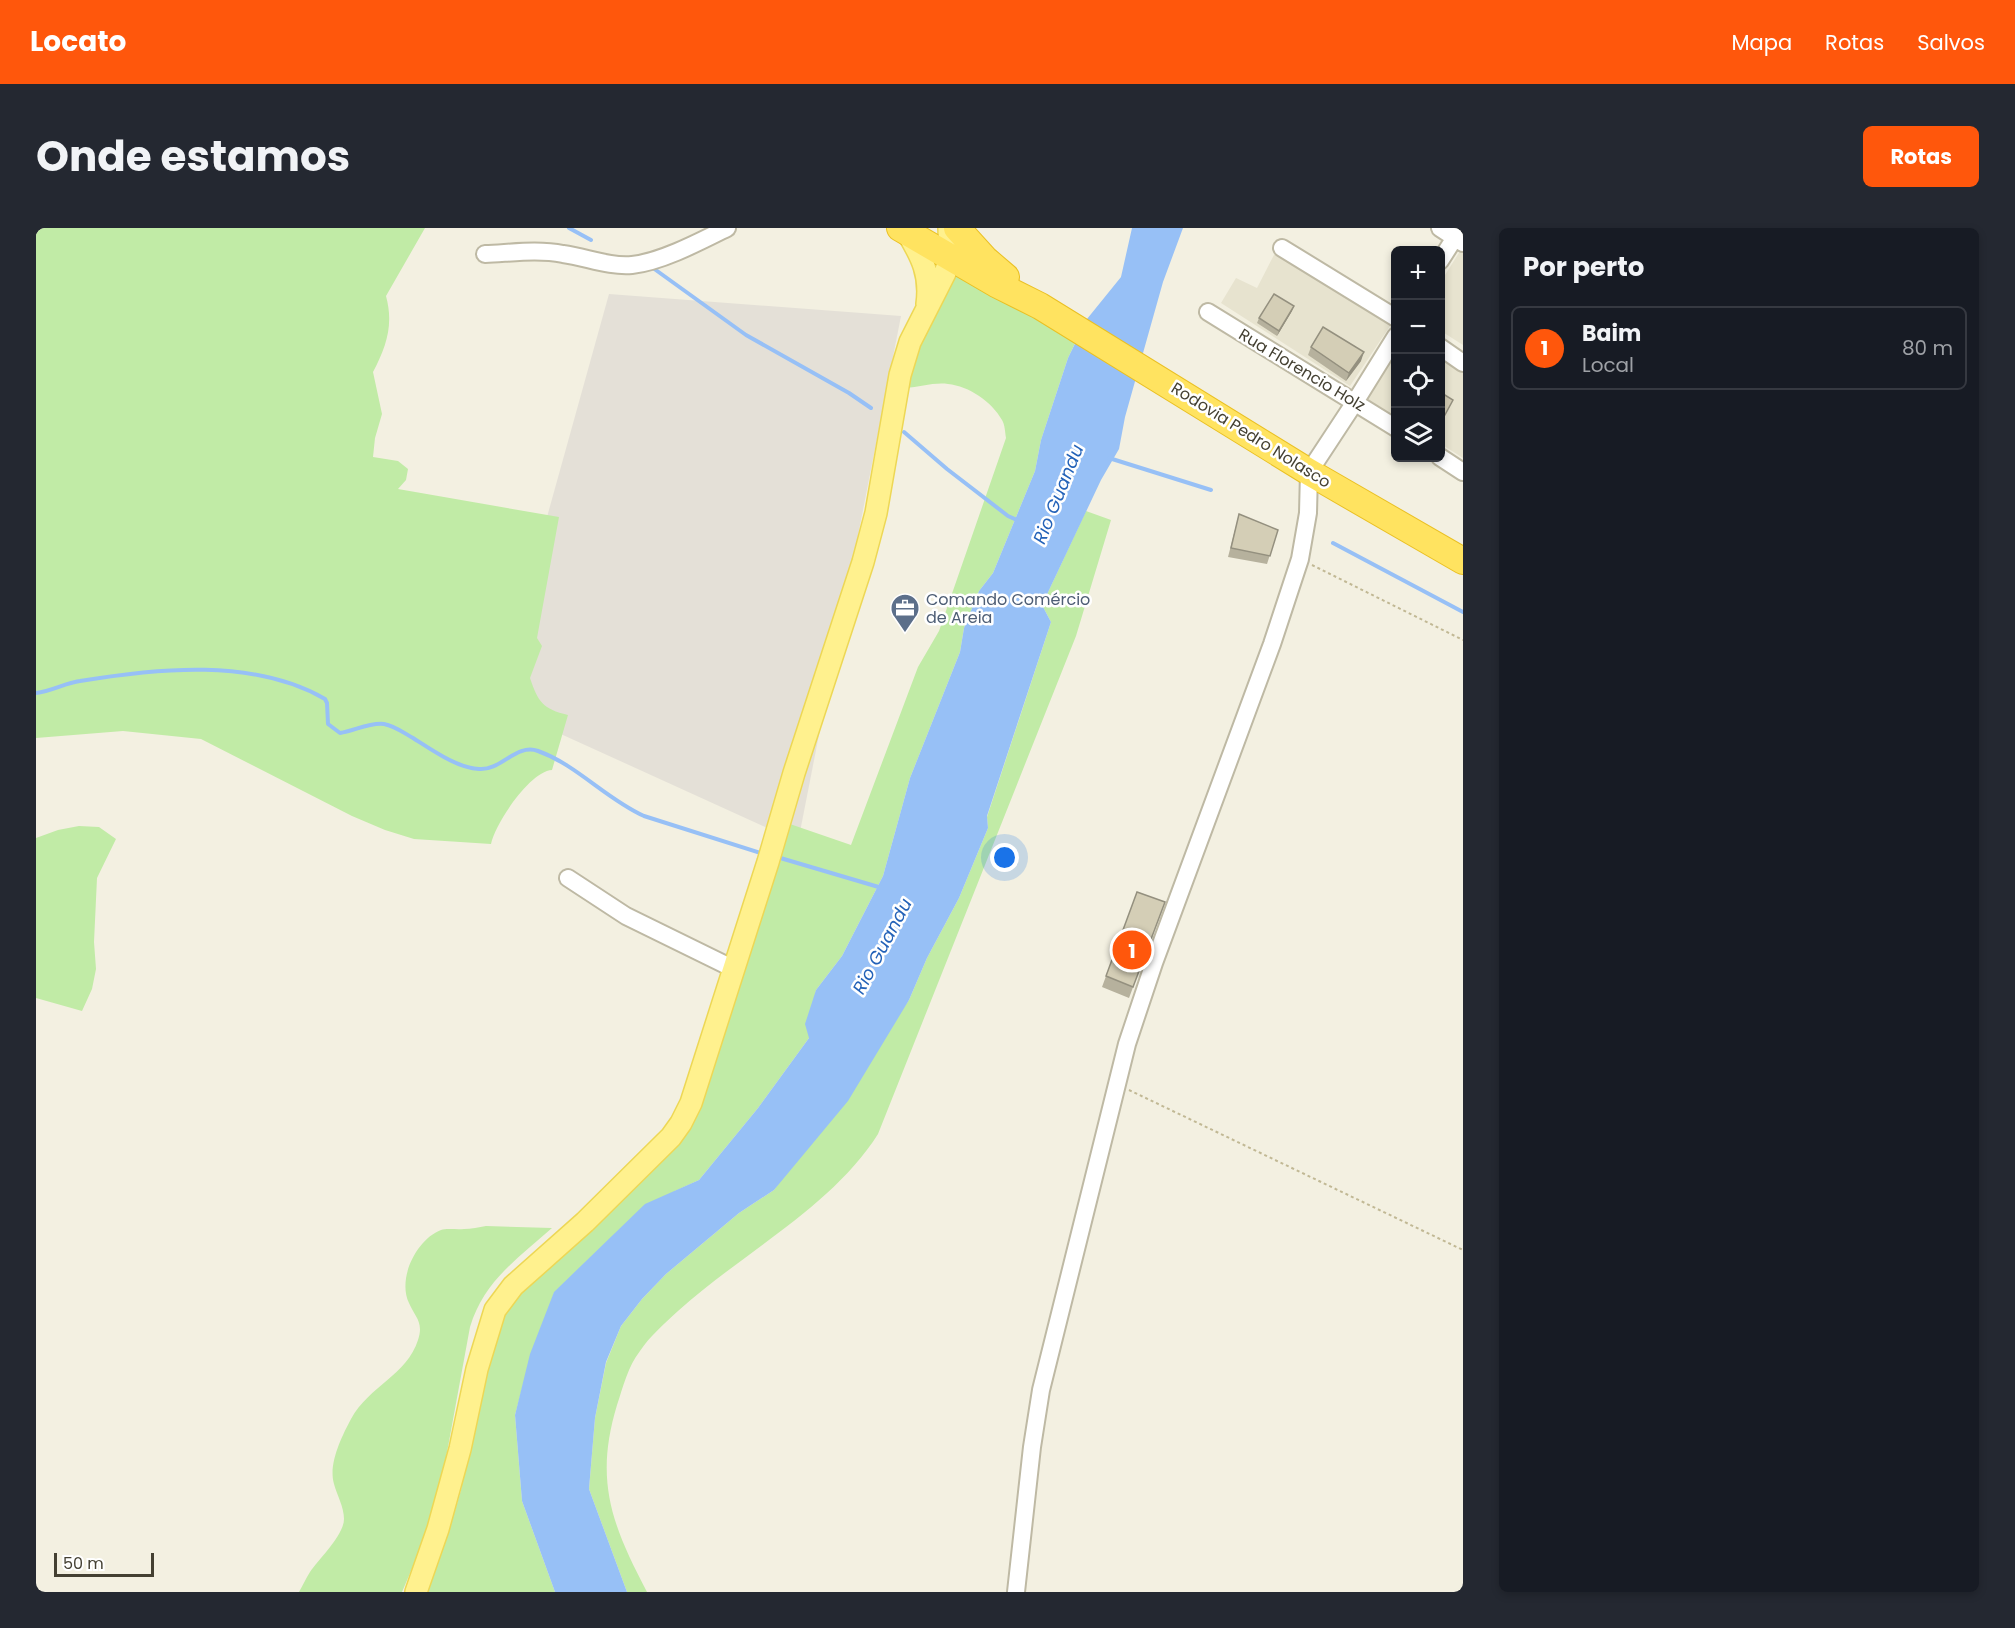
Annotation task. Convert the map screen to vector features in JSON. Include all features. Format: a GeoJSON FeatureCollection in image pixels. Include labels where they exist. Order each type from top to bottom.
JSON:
{"type":"FeatureCollection","features":[{"type":"Feature","properties":{"kind":"highway","name":"Rodovia Pedro Nolasco"},"geometry":{"type":"LineString","coordinates":[[957,228],[985,259],[1044,308]]}},
{"type":"Feature","properties":{"kind":"highway","name":"Rodovia Pedro Nolasco"},"geometry":{"type":"LineString","coordinates":[[904,230],[950,258],[1044,308],[1309,472],[1463,561]]}},
{"type":"Feature","properties":{"kind":"main road"},"geometry":{"type":"LineString","coordinates":[[416,1592],[438,1528],[460,1449],[477,1369],[495,1310],[513,1286],[585,1222],[670,1137],[681,1123],[691,1103],[732,968],[863,562],[876,513],[900,375],[910,342],[937,291],[950,258],[949,228]]}},
{"type":"Feature","properties":{"kind":"main road"},"geometry":{"type":"LineString","coordinates":[[904,230],[922,258],[927,271],[928,293],[925,315]]}},
{"type":"Feature","properties":{"kind":"street"},"geometry":{"type":"LineString","coordinates":[[484,254],[545,251],[620,265],[634,265],[697,243],[727,228]]}},
{"type":"Feature","properties":{"kind":"street"},"geometry":{"type":"LineString","coordinates":[[1440,228],[1460,236],[1445,255]]}},
{"type":"Feature","properties":{"kind":"street"},"geometry":{"type":"LineString","coordinates":[[1282,248],[1391,316]]}},
{"type":"Feature","properties":{"kind":"street","name":"Rua Florencio Holz"},"geometry":{"type":"LineString","coordinates":[[1208,312],[1391,425]]}},
{"type":"Feature","properties":{"kind":"street"},"geometry":{"type":"LineString","coordinates":[[1016,1592],[1032,1447],[1041,1390],[1126,1044],[1272,644],[1300,559],[1308,513],[1309,472],[1391,343]]}},
{"type":"Feature","properties":{"kind":"street"},"geometry":{"type":"LineString","coordinates":[[1445,350],[1463,363]]}},
{"type":"Feature","properties":{"kind":"street"},"geometry":{"type":"LineString","coordinates":[[1445,460],[1463,472]]}},
{"type":"Feature","properties":{"kind":"street"},"geometry":{"type":"LineString","coordinates":[[568,878],[626,916],[732,968]]}},
{"type":"Feature","properties":{"kind":"path"},"geometry":{"type":"LineString","coordinates":[[1300,559],[1463,640]]}},
{"type":"Feature","properties":{"kind":"path"},"geometry":{"type":"LineString","coordinates":[[1116,1083],[1463,1250]]}},
{"type":"Feature","properties":{"kind":"shaded area"},"geometry":{"type":"Polygon","coordinates":[[[1462,248],[1463,345],[1445,334],[1445,275],[1462,248]]]}},
{"type":"Feature","properties":{"kind":"shaded area"},"geometry":{"type":"Polygon","coordinates":[[[1277,249],[1391,318],[1391,324],[1350,386],[1221,303],[1236,278],[1257,288],[1277,249]]]}},
{"type":"Feature","properties":{"kind":"shaded area"},"geometry":{"type":"Polygon","coordinates":[[[609,294],[901,316],[798,842],[495,704],[609,294]]]}},
{"type":"Feature","properties":{"kind":"shaded area"},"geometry":{"type":"Polygon","coordinates":[[[1445,359],[1463,371],[1463,458],[1445,447],[1445,359]]]}},
{"type":"Feature","properties":{"kind":"shaded area"},"geometry":{"type":"Polygon","coordinates":[[[1391,361],[1391,414],[1367,399],[1391,361]]]}},
{"type":"Feature","properties":{"kind":"green space"},"geometry":{"type":"Polygon","coordinates":[[[36,228],[425,228],[386,296],[389,326],[382,354],[373,372],[382,414],[375,438],[373,457],[398,461],[408,469],[406,480],[398,489],[559,517],[537,638],[542,646],[530,678],[539,699],[547,707],[568,715],[552,770],[534,779],[524,789],[506,812],[491,844],[414,839],[385,830],[352,816],[201,739],[123,731],[36,738],[36,228]]]}},
{"type":"Feature","properties":{"kind":"green space"},"geometry":{"type":"Polygon","coordinates":[[[952,265],[1078,337],[1068,358],[1041,440],[1035,471],[993,573],[979,591],[964,628],[960,652],[910,778],[883,876],[842,956],[816,990],[809,1038],[758,1108],[699,1180],[675,1191],[554,1293],[515,1415],[522,1501],[555,1592],[424,1592],[449,1531],[461,1490],[489,1332],[497,1313],[681,1135],[787,823],[851,845],[918,667],[939,631],[1006,438],[1004,424],[998,413],[986,401],[964,388],[956,385],[932,384],[906,388],[908,373],[952,265]]]}},
{"type":"Feature","properties":{"kind":"green space"},"geometry":{"type":"Polygon","coordinates":[[[1086,511],[1111,520],[1076,636],[878,1134],[859,1160],[811,1207],[703,1290],[663,1325],[644,1345],[629,1370],[610,1432],[607,1457],[610,1502],[616,1523],[647,1592],[627,1592],[589,1489],[595,1418],[606,1363],[621,1326],[666,1274],[739,1213],[774,1190],[909,1000],[927,958],[959,898],[988,828],[987,817],[1051,622],[1042,605],[1086,511]]]}},
{"type":"Feature","properties":{"kind":"green space"},"geometry":{"type":"Polygon","coordinates":[[[79,826],[99,827],[116,839],[97,878],[94,942],[96,969],[92,989],[82,1011],[36,998],[36,838],[79,826]]]}},
{"type":"Feature","properties":{"kind":"green space"},"geometry":{"type":"Polygon","coordinates":[[[486,1226],[552,1228],[503,1272],[484,1296],[476,1311],[470,1327],[441,1485],[431,1524],[402,1592],[299,1592],[310,1572],[336,1539],[343,1525],[343,1510],[334,1484],[333,1468],[337,1450],[351,1419],[368,1398],[397,1372],[413,1352],[418,1340],[420,1329],[418,1320],[406,1293],[408,1271],[417,1250],[432,1235],[441,1230],[486,1226]]]}},
{"type":"Feature","properties":{"kind":"water","name":"Rio Guandu"},"geometry":{"type":"Polygon","coordinates":[[[1132,228],[1183,228],[1163,282],[1125,417],[1119,449],[1101,480],[1042,605],[1051,622],[987,816],[988,828],[959,898],[927,958],[909,1000],[848,1101],[774,1190],[739,1213],[666,1274],[621,1326],[606,1362],[595,1418],[589,1489],[627,1592],[555,1592],[522,1501],[515,1415],[530,1354],[554,1292],[645,1204],[699,1180],[758,1108],[809,1038],[805,1024],[816,990],[842,956],[883,876],[910,778],[960,652],[964,628],[979,591],[993,573],[1035,471],[1041,440],[1068,358],[1087,319],[1121,277],[1132,228]]]}},
{"type":"Feature","properties":{"kind":"building"},"geometry":{"type":"Polygon","coordinates":[[[1274,294],[1294,306],[1279,331],[1259,318],[1274,294]]]}},
{"type":"Feature","properties":{"kind":"building"},"geometry":{"type":"Polygon","coordinates":[[[1323,327],[1364,352],[1349,373],[1311,347],[1323,327]]]}},
{"type":"Feature","properties":{"kind":"building"},"geometry":{"type":"Polygon","coordinates":[[[1445,395],[1453,400],[1445,415],[1445,395]]]}},
{"type":"Feature","properties":{"kind":"building"},"geometry":{"type":"Polygon","coordinates":[[[1239,514],[1278,530],[1270,556],[1231,548],[1239,514]]]}},
{"type":"Feature","properties":{"kind":"building"},"geometry":{"type":"Polygon","coordinates":[[[1137,892],[1165,902],[1133,987],[1106,976],[1137,892]]]}},
{"type":"Feature","properties":{"kind":"waterway"},"geometry":{"type":"LineString","coordinates":[[569,228],[591,240]]}},
{"type":"Feature","properties":{"kind":"waterway"},"geometry":{"type":"LineString","coordinates":[[653,268],[746,335],[849,393],[871,408]]}},
{"type":"Feature","properties":{"kind":"waterway"},"geometry":{"type":"LineString","coordinates":[[904,432],[947,469],[1008,516],[1019,521]]}},
{"type":"Feature","properties":{"kind":"waterway"},"geometry":{"type":"LineString","coordinates":[[1109,458],[1211,490]]}},
{"type":"Feature","properties":{"kind":"waterway"},"geometry":{"type":"LineString","coordinates":[[1333,543],[1463,612]]}},
{"type":"Feature","properties":{"kind":"waterway"},"geometry":{"type":"LineString","coordinates":[[36,693],[80,681],[173,670],[237,672],[268,677],[297,686],[325,699],[328,724],[340,733],[373,724],[388,725],[453,762],[479,769],[494,766],[523,751],[538,751],[566,765],[617,801],[644,816],[764,854]]}},
{"type":"Feature","properties":{"kind":"waterway"},"geometry":{"type":"LineString","coordinates":[[777,857],[882,888]]}},
{"type":"Feature","properties":{"kind":"place","name":"Comando Comércio de Areia"},"geometry":{"type":"Point","coordinates":[905,634]}},
{"type":"Feature","properties":{"kind":"place","name":"Baim"},"geometry":{"type":"Point","coordinates":[1132,950]}}]}
